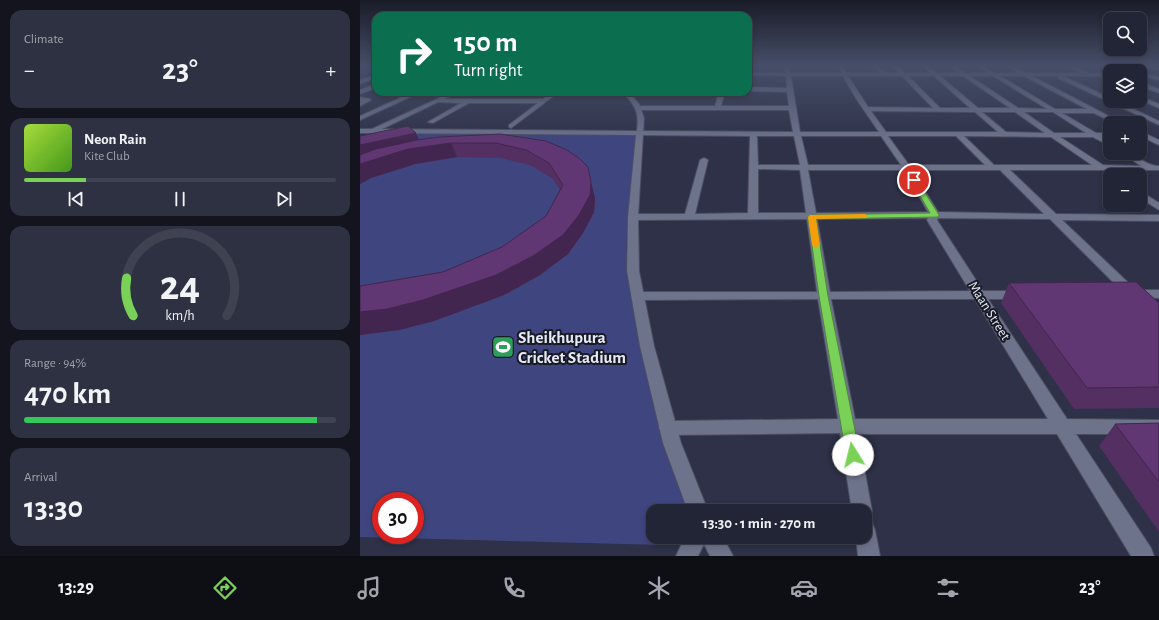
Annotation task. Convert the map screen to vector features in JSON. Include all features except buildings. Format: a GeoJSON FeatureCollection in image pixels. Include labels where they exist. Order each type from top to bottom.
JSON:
{"type":"FeatureCollection","features":[{"type":"Feature","properties":{"kind":"street"},"geometry":{"type":"LineString","coordinates":[[790,92],[861,504]]}},
{"type":"Feature","properties":{"kind":"street","name":"Maan Street"},"geometry":{"type":"LineString","coordinates":[[856,92],[866,109],[907,168],[935,215],[932,220],[978,295],[1143,556]]}},
{"type":"Feature","properties":{"kind":"street"},"geometry":{"type":"LineString","coordinates":[[920,92],[939,110]]}},
{"type":"Feature","properties":{"kind":"street"},"geometry":{"type":"LineString","coordinates":[[955,92],[1004,134]]}},
{"type":"Feature","properties":{"kind":"street"},"geometry":{"type":"LineString","coordinates":[[989,92],[1101,168]]}},
{"type":"Feature","properties":{"kind":"street"},"geometry":{"type":"LineString","coordinates":[[1023,92],[1103,140]]}},
{"type":"Feature","properties":{"kind":"street"},"geometry":{"type":"LineString","coordinates":[[1058,92],[1106,116]]}},
{"type":"Feature","properties":{"kind":"street"},"geometry":{"type":"LineString","coordinates":[[1091,92],[1103,97]]}},
{"type":"Feature","properties":{"kind":"street"},"geometry":{"type":"LineString","coordinates":[[360,118],[409,96]]}},
{"type":"Feature","properties":{"kind":"street"},"geometry":{"type":"LineString","coordinates":[[360,133],[438,96]]}},
{"type":"Feature","properties":{"kind":"street"},"geometry":{"type":"LineString","coordinates":[[372,131],[448,96]]}},
{"type":"Feature","properties":{"kind":"street"},"geometry":{"type":"LineString","coordinates":[[511,126],[551,96]]}},
{"type":"Feature","properties":{"kind":"street"},"geometry":{"type":"LineString","coordinates":[[631,96],[640,108],[640,134],[633,216],[633,271],[639,296],[647,346],[672,443],[695,504]]}},
{"type":"Feature","properties":{"kind":"street"},"geometry":{"type":"LineString","coordinates":[[717,108],[721,96]]}},
{"type":"Feature","properties":{"kind":"street"},"geometry":{"type":"LineString","coordinates":[[360,99],[368,100],[360,104]]}},
{"type":"Feature","properties":{"kind":"street"},"geometry":{"type":"LineString","coordinates":[[438,101],[545,101]]}},
{"type":"Feature","properties":{"kind":"street"},"geometry":{"type":"LineString","coordinates":[[431,122],[469,101]]}},
{"type":"Feature","properties":{"kind":"street"},"geometry":{"type":"LineString","coordinates":[[1147,101],[1159,106]]}},
{"type":"Feature","properties":{"kind":"street"},"geometry":{"type":"LineString","coordinates":[[360,108],[382,108]]}},
{"type":"Feature","properties":{"kind":"street"},"geometry":{"type":"LineString","coordinates":[[640,108],[792,108]]}},
{"type":"Feature","properties":{"kind":"street"},"geometry":{"type":"LineString","coordinates":[[1126,108],[1159,123]]}},
{"type":"Feature","properties":{"kind":"street"},"geometry":{"type":"LineString","coordinates":[[866,109],[1096,111]]}},
{"type":"Feature","properties":{"kind":"street"},"geometry":{"type":"LineString","coordinates":[[360,133],[372,131],[640,134],[1103,135]]}},
{"type":"Feature","properties":{"kind":"street"},"geometry":{"type":"LineString","coordinates":[[752,217],[754,134]]}},
{"type":"Feature","properties":{"kind":"street"},"geometry":{"type":"LineString","coordinates":[[957,134],[992,168]]}},
{"type":"Feature","properties":{"kind":"street"},"geometry":{"type":"LineString","coordinates":[[1147,134],[1159,135]]}},
{"type":"Feature","properties":{"kind":"street"},"geometry":{"type":"LineString","coordinates":[[1147,137],[1159,143]]}},
{"type":"Feature","properties":{"kind":"street"},"geometry":{"type":"LineString","coordinates":[[690,217],[704,160]]}},
{"type":"Feature","properties":{"kind":"street"},"geometry":{"type":"LineString","coordinates":[[1139,160],[1157,170]]}},
{"type":"Feature","properties":{"kind":"street"},"geometry":{"type":"LineString","coordinates":[[753,167],[1101,168],[1157,170]]}},
{"type":"Feature","properties":{"kind":"street"},"geometry":{"type":"LineString","coordinates":[[1003,168],[1143,304]]}},
{"type":"Feature","properties":{"kind":"street"},"geometry":{"type":"LineString","coordinates":[[1147,199],[1159,207]]}},
{"type":"Feature","properties":{"kind":"street"},"geometry":{"type":"LineString","coordinates":[[633,216],[812,217],[935,215],[1054,218],[1159,218]]}},
{"type":"Feature","properties":{"kind":"street"},"geometry":{"type":"LineString","coordinates":[[639,296],[1035,294]]}},
{"type":"Feature","properties":{"kind":"street"},"geometry":{"type":"LineString","coordinates":[[1118,294],[1159,294]]}},
{"type":"Feature","properties":{"kind":"street"},"geometry":{"type":"LineString","coordinates":[[668,428],[848,426],[1159,427]]}},
{"type":"Feature","properties":{"kind":"street"},"geometry":{"type":"LineString","coordinates":[[687,556],[693,544]]}},
{"type":"Feature","properties":{"kind":"street"},"geometry":{"type":"LineString","coordinates":[[715,544],[722,556]]}},
{"type":"Feature","properties":{"kind":"street"},"geometry":{"type":"LineString","coordinates":[[867,544],[869,556]]}},
{"type":"Feature","properties":{"kind":"shaded area","name":"Sheikhupura Cricket Stadium"},"geometry":{"type":"Polygon","coordinates":[[[382,132],[636,135],[626,249],[665,445],[685,498],[685,504],[646,504],[646,544],[664,544],[662,545],[424,539],[424,492],[372,492],[372,537],[360,537],[360,139],[382,132]]]}},
{"type":"Feature","properties":{"kind":"slow traffic"},"geometry":{"type":"LineString","coordinates":[[816,245],[812,217],[865,216]]}},
{"type":"Feature","properties":{"kind":"place","name":"Sheikhupura Cricket Stadium"},"geometry":{"type":"Point","coordinates":[503,347]}},
{"type":"Feature","properties":{"kind":"route"},"geometry":{"type":"LineString","coordinates":[[853,455],[824,296],[812,217],[935,215],[914,180]]}}]}
